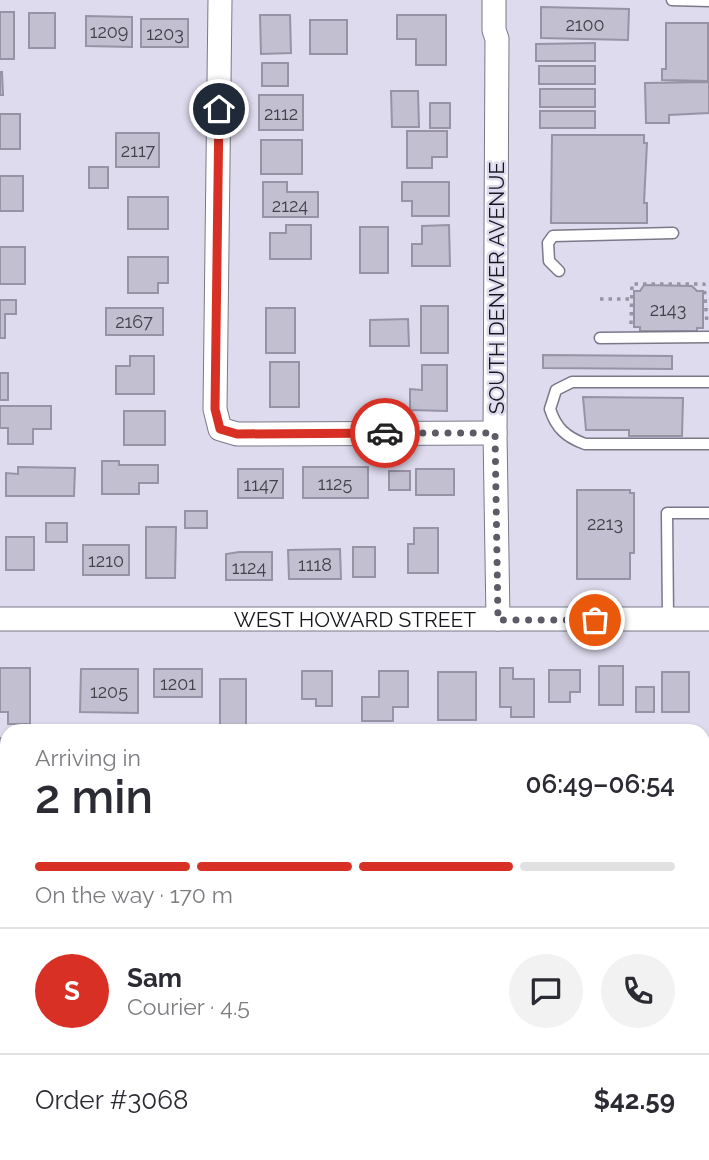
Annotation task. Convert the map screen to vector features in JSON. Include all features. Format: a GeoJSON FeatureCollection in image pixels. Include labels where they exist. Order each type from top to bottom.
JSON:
{"type":"FeatureCollection","features":[{"type":"Feature","properties":{"kind":"street"},"geometry":{"type":"LineString","coordinates":[[220,0],[215,409],[220,429],[237,434],[495,433]]}},
{"type":"Feature","properties":{"kind":"street","name":"SOUTH DENVER AVENUE"},"geometry":{"type":"LineString","coordinates":[[494,0],[494,30],[497,39],[495,433],[498,620]]}},
{"type":"Feature","properties":{"kind":"street","name":"WEST HOWARD STREET"},"geometry":{"type":"LineString","coordinates":[[0,619],[709,620]]}},
{"type":"Feature","properties":{"kind":"lane"},"geometry":{"type":"LineString","coordinates":[[672,0],[709,1]]}},
{"type":"Feature","properties":{"kind":"lane"},"geometry":{"type":"LineString","coordinates":[[559,271],[549,261],[547,251],[552,236],[560,233],[673,233]]}},
{"type":"Feature","properties":{"kind":"lane"},"geometry":{"type":"LineString","coordinates":[[600,338],[709,337]]}},
{"type":"Feature","properties":{"kind":"lane"},"geometry":{"type":"LineString","coordinates":[[709,382],[572,382],[556,390],[551,409],[559,429],[570,439],[585,444],[709,443]]}},
{"type":"Feature","properties":{"kind":"lane"},"geometry":{"type":"LineString","coordinates":[[668,620],[667,513],[709,513]]}},
{"type":"Feature","properties":{"kind":"path"},"geometry":{"type":"LineString","coordinates":[[631,326],[632,284],[704,284],[707,323]]}},
{"type":"Feature","properties":{"kind":"path"},"geometry":{"type":"LineString","coordinates":[[600,299],[632,299]]}},
{"type":"Feature","properties":{"kind":"building"},"geometry":{"type":"Polygon","coordinates":[[[541,7],[629,9],[628,40],[541,38],[541,7]]]}},
{"type":"Feature","properties":{"kind":"building"},"geometry":{"type":"Polygon","coordinates":[[[0,12],[14,12],[14,59],[0,59],[0,12]]]}},
{"type":"Feature","properties":{"kind":"building"},"geometry":{"type":"Polygon","coordinates":[[[29,13],[55,13],[55,48],[29,48],[29,13]]]}},
{"type":"Feature","properties":{"kind":"building"},"geometry":{"type":"Polygon","coordinates":[[[260,15],[290,15],[291,53],[261,54],[260,15]]]}},
{"type":"Feature","properties":{"kind":"building"},"geometry":{"type":"Polygon","coordinates":[[[397,15],[446,15],[446,65],[416,65],[416,39],[397,39],[397,15]]]}},
{"type":"Feature","properties":{"kind":"building"},"geometry":{"type":"Polygon","coordinates":[[[86,16],[132,17],[132,47],[86,46],[86,16]]]}},
{"type":"Feature","properties":{"kind":"building"},"geometry":{"type":"Polygon","coordinates":[[[141,19],[188,19],[188,47],[141,47],[141,19]]]}},
{"type":"Feature","properties":{"kind":"building"},"geometry":{"type":"Polygon","coordinates":[[[310,20],[347,20],[347,54],[310,54],[310,20]]]}},
{"type":"Feature","properties":{"kind":"building"},"geometry":{"type":"Polygon","coordinates":[[[666,23],[708,23],[708,81],[662,80],[662,69],[666,69],[666,23]]]}},
{"type":"Feature","properties":{"kind":"building"},"geometry":{"type":"Polygon","coordinates":[[[595,43],[595,61],[536,61],[536,44],[595,43]]]}},
{"type":"Feature","properties":{"kind":"building"},"geometry":{"type":"Polygon","coordinates":[[[262,63],[288,63],[288,86],[262,86],[262,63]]]}},
{"type":"Feature","properties":{"kind":"building"},"geometry":{"type":"Polygon","coordinates":[[[539,66],[595,66],[595,84],[539,84],[539,66]]]}},
{"type":"Feature","properties":{"kind":"building"},"geometry":{"type":"Polygon","coordinates":[[[2,72],[3,95],[0,95],[2,72]]]}},
{"type":"Feature","properties":{"kind":"building"},"geometry":{"type":"Polygon","coordinates":[[[709,82],[709,113],[669,115],[669,123],[646,123],[645,83],[709,82]]]}},
{"type":"Feature","properties":{"kind":"building"},"geometry":{"type":"Polygon","coordinates":[[[540,89],[595,89],[595,107],[540,107],[540,89]]]}},
{"type":"Feature","properties":{"kind":"building"},"geometry":{"type":"Polygon","coordinates":[[[391,91],[418,91],[419,127],[392,127],[391,91]]]}},
{"type":"Feature","properties":{"kind":"building"},"geometry":{"type":"Polygon","coordinates":[[[259,95],[303,95],[303,130],[259,130],[259,95]]]}},
{"type":"Feature","properties":{"kind":"building"},"geometry":{"type":"Polygon","coordinates":[[[430,103],[450,103],[450,128],[430,128],[430,103]]]}},
{"type":"Feature","properties":{"kind":"building"},"geometry":{"type":"Polygon","coordinates":[[[540,111],[595,111],[595,128],[540,128],[540,111]]]}},
{"type":"Feature","properties":{"kind":"building"},"geometry":{"type":"Polygon","coordinates":[[[0,114],[20,114],[20,149],[0,149],[0,114]]]}},
{"type":"Feature","properties":{"kind":"building"},"geometry":{"type":"Polygon","coordinates":[[[407,131],[447,131],[447,157],[432,157],[432,168],[407,168],[407,131]]]}},
{"type":"Feature","properties":{"kind":"building"},"geometry":{"type":"Polygon","coordinates":[[[116,133],[159,133],[159,167],[116,167],[116,133]]]}},
{"type":"Feature","properties":{"kind":"building"},"geometry":{"type":"Polygon","coordinates":[[[552,135],[644,135],[644,143],[647,143],[644,203],[647,203],[647,223],[551,223],[552,135]]]}},
{"type":"Feature","properties":{"kind":"building"},"geometry":{"type":"Polygon","coordinates":[[[261,140],[302,140],[302,174],[261,174],[261,140]]]}},
{"type":"Feature","properties":{"kind":"building"},"geometry":{"type":"Polygon","coordinates":[[[89,167],[108,167],[108,188],[89,188],[89,167]]]}},
{"type":"Feature","properties":{"kind":"building"},"geometry":{"type":"Polygon","coordinates":[[[0,176],[23,176],[23,211],[0,211],[0,176]]]}},
{"type":"Feature","properties":{"kind":"building"},"geometry":{"type":"Polygon","coordinates":[[[263,182],[287,182],[287,192],[318,192],[318,217],[263,217],[263,182]]]}},
{"type":"Feature","properties":{"kind":"building"},"geometry":{"type":"Polygon","coordinates":[[[402,182],[449,182],[449,216],[412,216],[412,201],[402,201],[402,182]]]}},
{"type":"Feature","properties":{"kind":"building"},"geometry":{"type":"Polygon","coordinates":[[[128,197],[168,197],[168,229],[128,229],[128,197]]]}},
{"type":"Feature","properties":{"kind":"building"},"geometry":{"type":"Polygon","coordinates":[[[286,225],[311,225],[311,259],[270,259],[270,233],[286,233],[286,225]]]}},
{"type":"Feature","properties":{"kind":"building"},"geometry":{"type":"Polygon","coordinates":[[[449,225],[450,266],[412,266],[412,244],[422,244],[422,226],[449,225]]]}},
{"type":"Feature","properties":{"kind":"building"},"geometry":{"type":"Polygon","coordinates":[[[360,227],[388,227],[388,273],[360,273],[360,227]]]}},
{"type":"Feature","properties":{"kind":"building"},"geometry":{"type":"Polygon","coordinates":[[[0,247],[25,247],[25,284],[0,284],[0,247]]]}},
{"type":"Feature","properties":{"kind":"building"},"geometry":{"type":"Polygon","coordinates":[[[128,257],[168,257],[168,283],[158,283],[158,293],[128,293],[128,257]]]}},
{"type":"Feature","properties":{"kind":"building"},"geometry":{"type":"Polygon","coordinates":[[[644,285],[692,286],[697,291],[703,291],[703,328],[697,328],[697,331],[640,331],[640,327],[634,327],[634,291],[640,291],[644,285]]]}},
{"type":"Feature","properties":{"kind":"building"},"geometry":{"type":"Polygon","coordinates":[[[0,300],[16,300],[16,314],[5,314],[5,338],[0,338],[0,300]]]}},
{"type":"Feature","properties":{"kind":"building"},"geometry":{"type":"Polygon","coordinates":[[[421,306],[448,306],[448,353],[421,353],[421,306]]]}},
{"type":"Feature","properties":{"kind":"building"},"geometry":{"type":"Polygon","coordinates":[[[106,308],[163,308],[163,335],[106,335],[106,308]]]}},
{"type":"Feature","properties":{"kind":"building"},"geometry":{"type":"Polygon","coordinates":[[[266,308],[295,308],[295,353],[266,353],[266,308]]]}},
{"type":"Feature","properties":{"kind":"building"},"geometry":{"type":"Polygon","coordinates":[[[408,319],[409,346],[370,346],[370,320],[408,319]]]}},
{"type":"Feature","properties":{"kind":"building"},"geometry":{"type":"Polygon","coordinates":[[[543,355],[672,356],[672,369],[543,368],[543,355]]]}},
{"type":"Feature","properties":{"kind":"building"},"geometry":{"type":"Polygon","coordinates":[[[130,356],[154,356],[154,394],[116,394],[116,366],[130,366],[130,356]]]}},
{"type":"Feature","properties":{"kind":"building"},"geometry":{"type":"Polygon","coordinates":[[[270,362],[299,362],[299,407],[270,407],[270,362]]]}},
{"type":"Feature","properties":{"kind":"building"},"geometry":{"type":"Polygon","coordinates":[[[422,365],[447,365],[447,411],[410,410],[410,389],[422,390],[422,365]]]}},
{"type":"Feature","properties":{"kind":"building"},"geometry":{"type":"Polygon","coordinates":[[[0,373],[8,373],[8,400],[0,400],[0,373]]]}},
{"type":"Feature","properties":{"kind":"building"},"geometry":{"type":"Polygon","coordinates":[[[583,397],[683,398],[682,436],[629,436],[629,430],[586,430],[583,397]]]}},
{"type":"Feature","properties":{"kind":"building"},"geometry":{"type":"Polygon","coordinates":[[[0,406],[51,406],[51,429],[33,429],[33,444],[8,444],[8,428],[0,428],[0,406]]]}},
{"type":"Feature","properties":{"kind":"building"},"geometry":{"type":"Polygon","coordinates":[[[124,411],[165,411],[165,445],[124,445],[124,411]]]}},
{"type":"Feature","properties":{"kind":"building"},"geometry":{"type":"Polygon","coordinates":[[[102,461],[119,461],[119,465],[158,465],[158,483],[139,483],[139,494],[102,494],[102,461]]]}},
{"type":"Feature","properties":{"kind":"building"},"geometry":{"type":"Polygon","coordinates":[[[18,467],[75,468],[74,496],[6,496],[6,473],[18,474],[18,467]]]}},
{"type":"Feature","properties":{"kind":"building"},"geometry":{"type":"Polygon","coordinates":[[[303,467],[368,467],[368,498],[303,498],[303,467]]]}},
{"type":"Feature","properties":{"kind":"building"},"geometry":{"type":"Polygon","coordinates":[[[238,469],[283,469],[283,498],[238,498],[238,469]]]}},
{"type":"Feature","properties":{"kind":"building"},"geometry":{"type":"Polygon","coordinates":[[[416,469],[454,469],[454,495],[416,495],[416,469]]]}},
{"type":"Feature","properties":{"kind":"building"},"geometry":{"type":"Polygon","coordinates":[[[389,471],[410,471],[410,490],[389,490],[389,471]]]}},
{"type":"Feature","properties":{"kind":"building"},"geometry":{"type":"Polygon","coordinates":[[[577,490],[630,490],[630,493],[634,493],[634,553],[630,553],[630,579],[577,579],[577,490]]]}},
{"type":"Feature","properties":{"kind":"building"},"geometry":{"type":"Polygon","coordinates":[[[185,511],[207,511],[207,528],[185,528],[185,511]]]}},
{"type":"Feature","properties":{"kind":"building"},"geometry":{"type":"Polygon","coordinates":[[[46,523],[67,523],[67,542],[46,542],[46,523]]]}},
{"type":"Feature","properties":{"kind":"building"},"geometry":{"type":"Polygon","coordinates":[[[146,527],[176,527],[175,578],[146,578],[146,527]]]}},
{"type":"Feature","properties":{"kind":"building"},"geometry":{"type":"Polygon","coordinates":[[[414,528],[438,528],[438,573],[408,573],[408,544],[414,544],[414,528]]]}},
{"type":"Feature","properties":{"kind":"building"},"geometry":{"type":"Polygon","coordinates":[[[6,537],[34,537],[34,570],[6,570],[6,537]]]}},
{"type":"Feature","properties":{"kind":"building"},"geometry":{"type":"Polygon","coordinates":[[[83,545],[129,545],[129,575],[83,575],[83,545]]]}},
{"type":"Feature","properties":{"kind":"building"},"geometry":{"type":"Polygon","coordinates":[[[353,547],[375,547],[375,577],[353,577],[353,547]]]}},
{"type":"Feature","properties":{"kind":"building"},"geometry":{"type":"Polygon","coordinates":[[[340,549],[341,579],[289,579],[288,550],[340,549]]]}},
{"type":"Feature","properties":{"kind":"building"},"geometry":{"type":"Polygon","coordinates":[[[272,552],[272,580],[226,580],[226,554],[272,552]]]}},
{"type":"Feature","properties":{"kind":"building"},"geometry":{"type":"Polygon","coordinates":[[[599,666],[623,666],[623,705],[599,705],[599,666]]]}},
{"type":"Feature","properties":{"kind":"building"},"geometry":{"type":"Polygon","coordinates":[[[0,668],[30,668],[30,724],[8,724],[8,712],[0,712],[0,668]]]}},
{"type":"Feature","properties":{"kind":"building"},"geometry":{"type":"Polygon","coordinates":[[[500,668],[513,668],[513,679],[534,679],[534,717],[511,717],[511,707],[500,707],[500,668]]]}},
{"type":"Feature","properties":{"kind":"building"},"geometry":{"type":"Polygon","coordinates":[[[81,669],[138,669],[138,713],[80,712],[81,669]]]}},
{"type":"Feature","properties":{"kind":"building"},"geometry":{"type":"Polygon","coordinates":[[[154,669],[202,669],[202,697],[154,697],[154,669]]]}},
{"type":"Feature","properties":{"kind":"building"},"geometry":{"type":"Polygon","coordinates":[[[549,670],[580,670],[580,692],[570,692],[570,702],[549,702],[549,670]]]}},
{"type":"Feature","properties":{"kind":"building"},"geometry":{"type":"Polygon","coordinates":[[[302,671],[332,671],[332,706],[316,706],[316,699],[302,699],[302,671]]]}},
{"type":"Feature","properties":{"kind":"building"},"geometry":{"type":"Polygon","coordinates":[[[379,671],[408,671],[408,707],[393,707],[393,721],[362,721],[362,697],[379,697],[379,671]]]}},
{"type":"Feature","properties":{"kind":"building"},"geometry":{"type":"Polygon","coordinates":[[[438,672],[476,672],[476,720],[438,720],[438,672]]]}},
{"type":"Feature","properties":{"kind":"building"},"geometry":{"type":"Polygon","coordinates":[[[662,672],[689,672],[689,712],[662,712],[662,672]]]}},
{"type":"Feature","properties":{"kind":"building"},"geometry":{"type":"Polygon","coordinates":[[[220,679],[246,679],[246,724],[220,724],[220,679]]]}},
{"type":"Feature","properties":{"kind":"building"},"geometry":{"type":"Polygon","coordinates":[[[636,687],[654,687],[654,712],[636,712],[636,687]]]}},
{"type":"Feature","properties":{"kind":"way so far"},"geometry":{"type":"LineString","coordinates":[[385,433],[495,433],[498,620],[595,620]]}},
{"type":"Feature","properties":{"kind":"route"},"geometry":{"type":"LineString","coordinates":[[219,109],[215,409],[220,429],[237,434],[385,433]]}}]}
